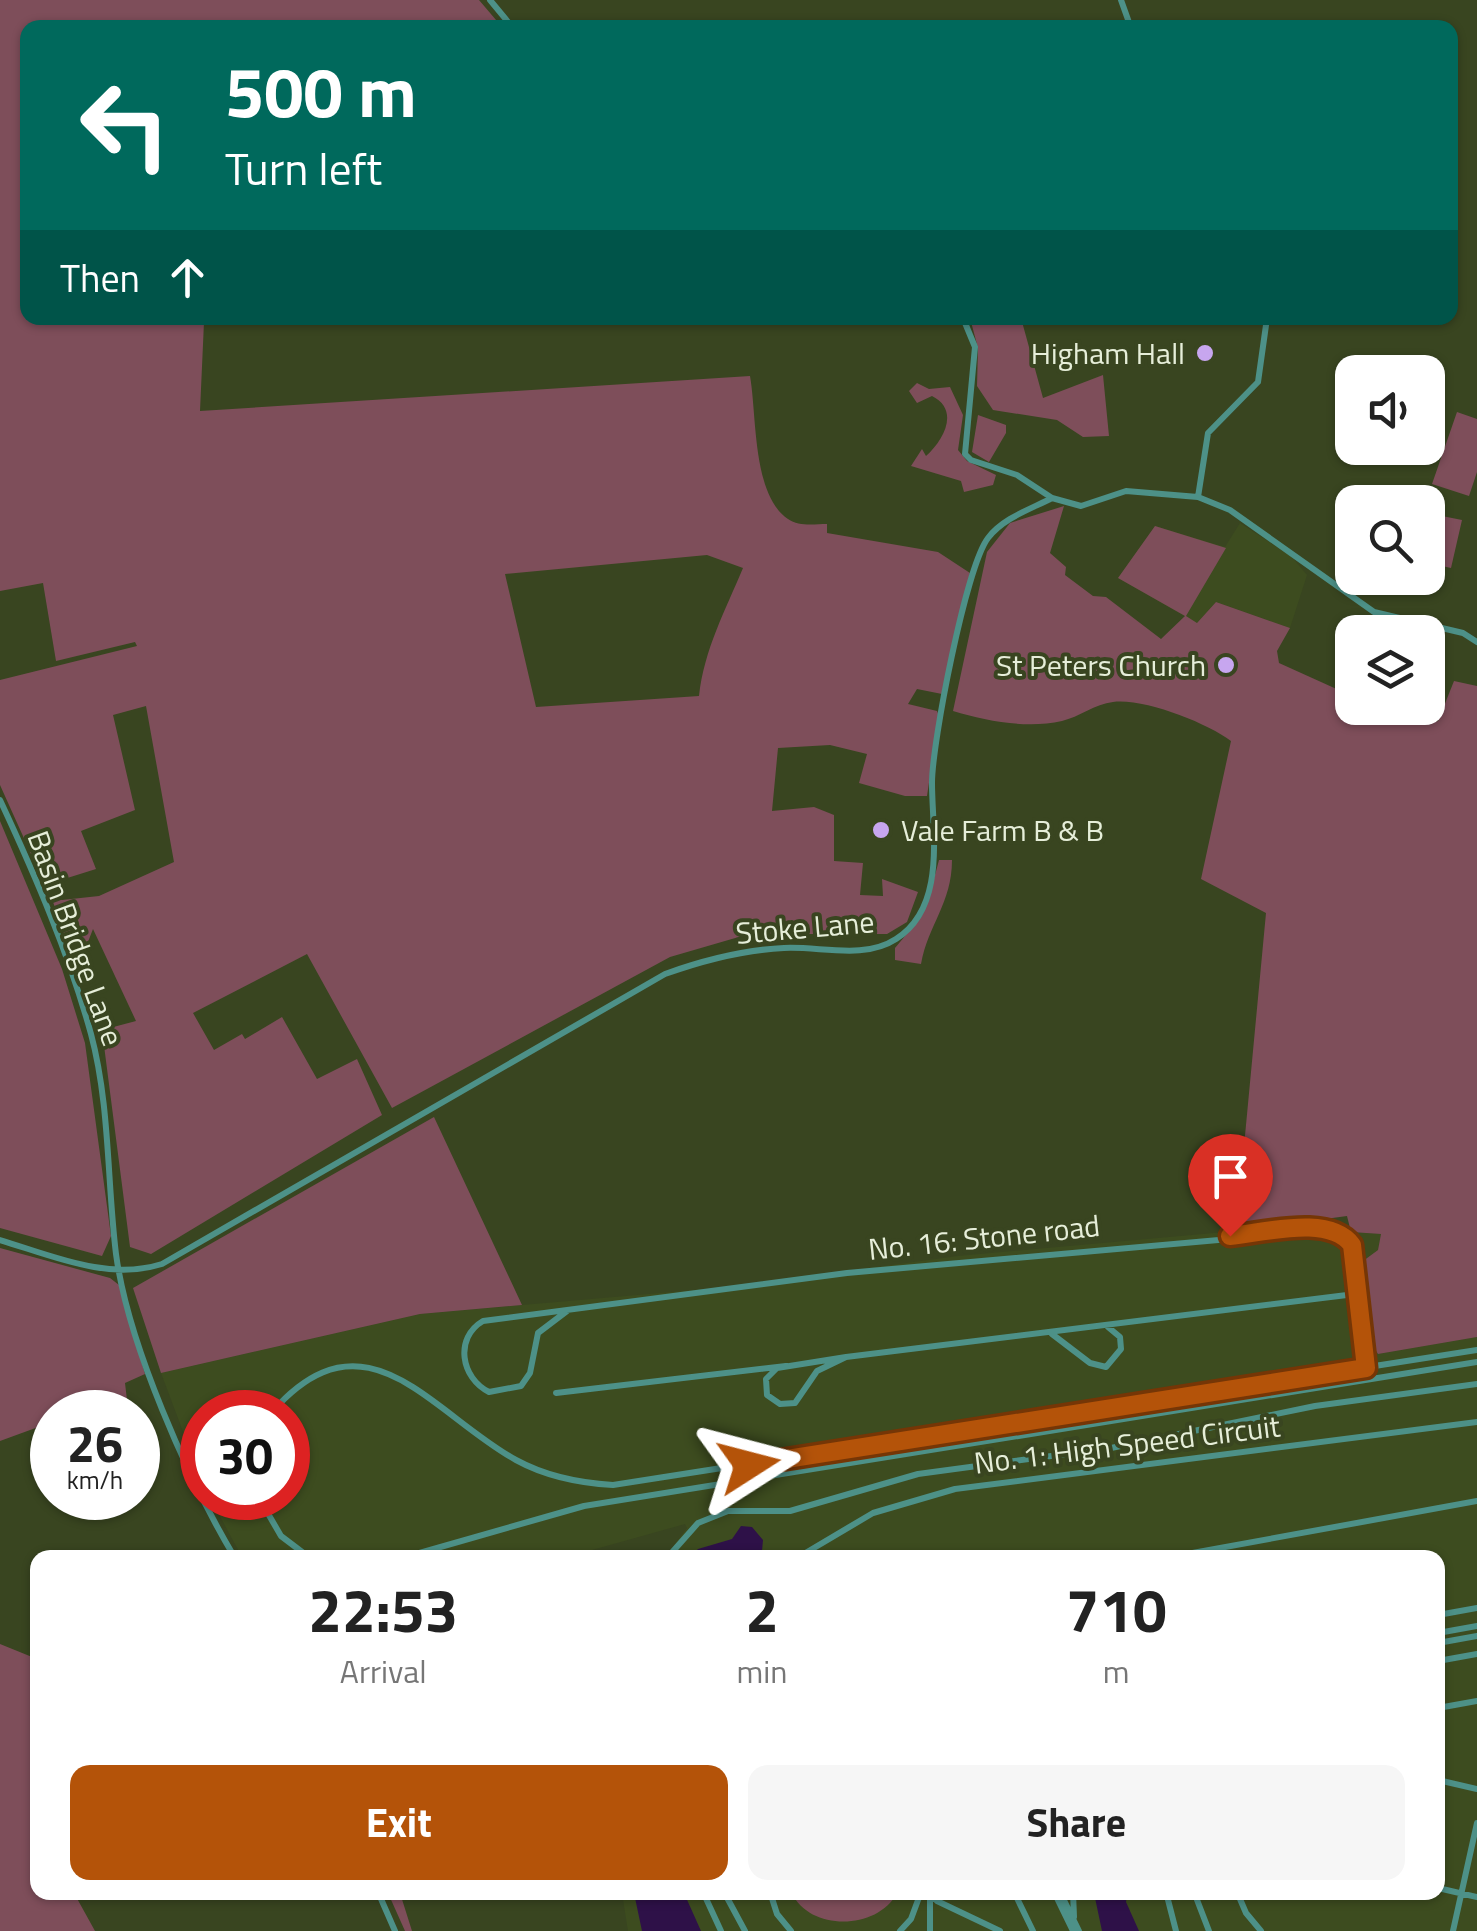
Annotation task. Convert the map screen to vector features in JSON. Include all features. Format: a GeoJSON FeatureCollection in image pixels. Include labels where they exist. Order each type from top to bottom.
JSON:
{"type":"FeatureCollection","features":[{"type":"Feature","properties":{"kind":"street"},"geometry":{"type":"LineString","coordinates":[[490,0],[506,20]]}},
{"type":"Feature","properties":{"kind":"street"},"geometry":{"type":"LineString","coordinates":[[966,325],[975,347],[965,454],[1037,485],[1052,498],[1080,506],[1126,491],[1198,497],[1230,510],[1374,612],[1404,623],[1463,633],[1477,642]]}},
{"type":"Feature","properties":{"kind":"street"},"geometry":{"type":"LineString","coordinates":[[1198,497],[1208,433],[1258,382],[1266,325]]}},
{"type":"Feature","properties":{"kind":"street","name":"Stoke Lane"},"geometry":{"type":"LineString","coordinates":[[120,1271],[146,1269],[185,1253],[394,1126],[665,974],[745,952],[786,948],[860,950],[884,946],[902,935],[924,899],[935,861],[932,781],[978,558],[999,526],[1052,498]]}},
{"type":"Feature","properties":{"kind":"street","name":"Basin Bridge Lane"},"geometry":{"type":"LineString","coordinates":[[0,800],[39,884],[91,1034],[120,1271],[151,1374],[181,1454],[231,1550]]}},
{"type":"Feature","properties":{"kind":"street","name":"No. 16: Stone road"},"geometry":{"type":"LineString","coordinates":[[567,1311],[538,1333],[530,1373],[521,1386],[489,1392],[468,1376],[463,1352],[477,1324],[567,1311],[846,1273],[1303,1229],[1332,1230],[1347,1238],[1352,1245],[1355,1294]]}},
{"type":"Feature","properties":{"kind":"street"},"geometry":{"type":"LineString","coordinates":[[0,1240],[120,1271]]}},
{"type":"Feature","properties":{"kind":"street"},"geometry":{"type":"LineString","coordinates":[[556,1393],[1355,1294],[1366,1368]]}},
{"type":"Feature","properties":{"kind":"street"},"geometry":{"type":"LineString","coordinates":[[1026,1335],[1056,1335],[1090,1363],[1106,1367],[1116,1360],[1122,1343],[1117,1332],[1103,1326]]}},
{"type":"Feature","properties":{"kind":"street"},"geometry":{"type":"LineString","coordinates":[[292,1390],[322,1372],[347,1367],[384,1372],[416,1388],[528,1466],[564,1479],[614,1485],[1477,1350]]}},
{"type":"Feature","properties":{"kind":"street"},"geometry":{"type":"LineString","coordinates":[[786,1366],[771,1371],[765,1388],[774,1401],[788,1405],[799,1400],[828,1362],[846,1356]]}},
{"type":"Feature","properties":{"kind":"street"},"geometry":{"type":"LineString","coordinates":[[430,1550],[584,1506],[1477,1362]]}},
{"type":"Feature","properties":{"kind":"street"},"geometry":{"type":"LineString","coordinates":[[675,1550],[698,1523],[728,1511],[790,1510],[918,1474],[1111,1448],[1315,1406],[1477,1384]]}},
{"type":"Feature","properties":{"kind":"street","name":"No. 1: High Speed Circuit"},"geometry":{"type":"LineString","coordinates":[[810,1550],[873,1513],[956,1489],[1477,1422]]}},
{"type":"Feature","properties":{"kind":"street"},"geometry":{"type":"LineString","coordinates":[[1209,1550],[1477,1501]]}},
{"type":"Feature","properties":{"kind":"street"},"geometry":{"type":"LineString","coordinates":[[272,1520],[282,1536],[300,1550]]}},
{"type":"Feature","properties":{"kind":"street"},"geometry":{"type":"LineString","coordinates":[[1445,1614],[1477,1608]]}},
{"type":"Feature","properties":{"kind":"street"},"geometry":{"type":"LineString","coordinates":[[1445,1632],[1477,1626]]}},
{"type":"Feature","properties":{"kind":"street"},"geometry":{"type":"LineString","coordinates":[[1445,1641],[1477,1636]]}},
{"type":"Feature","properties":{"kind":"street"},"geometry":{"type":"LineString","coordinates":[[1445,1660],[1477,1654]]}},
{"type":"Feature","properties":{"kind":"street"},"geometry":{"type":"LineString","coordinates":[[1445,1707],[1477,1701]]}},
{"type":"Feature","properties":{"kind":"street"},"geometry":{"type":"LineString","coordinates":[[1445,1781],[1477,1788]]}},
{"type":"Feature","properties":{"kind":"street"},"geometry":{"type":"LineString","coordinates":[[1453,1931],[1477,1823]]}},
{"type":"Feature","properties":{"kind":"street"},"geometry":{"type":"LineString","coordinates":[[1445,1890],[1477,1897]]}},
{"type":"Feature","properties":{"kind":"street"},"geometry":{"type":"LineString","coordinates":[[381,1900],[395,1931]]}},
{"type":"Feature","properties":{"kind":"street"},"geometry":{"type":"LineString","coordinates":[[706,1900],[721,1931]]}},
{"type":"Feature","properties":{"kind":"street"},"geometry":{"type":"LineString","coordinates":[[728,1900],[745,1931]]}},
{"type":"Feature","properties":{"kind":"street"},"geometry":{"type":"LineString","coordinates":[[773,1900],[777,1914],[791,1931]]}},
{"type":"Feature","properties":{"kind":"street"},"geometry":{"type":"LineString","coordinates":[[900,1931],[911,1919],[918,1900]]}},
{"type":"Feature","properties":{"kind":"street"},"geometry":{"type":"LineString","coordinates":[[930,1900],[930,1931]]}},
{"type":"Feature","properties":{"kind":"street"},"geometry":{"type":"LineString","coordinates":[[943,1900],[1000,1931]]}},
{"type":"Feature","properties":{"kind":"street"},"geometry":{"type":"LineString","coordinates":[[1018,1900],[1034,1931]]}},
{"type":"Feature","properties":{"kind":"street"},"geometry":{"type":"LineString","coordinates":[[1061,1900],[1076,1928]]}},
{"type":"Feature","properties":{"kind":"street"},"geometry":{"type":"LineString","coordinates":[[1074,1900],[1076,1928]]}},
{"type":"Feature","properties":{"kind":"street"},"geometry":{"type":"LineString","coordinates":[[1168,1900],[1176,1931]]}},
{"type":"Feature","properties":{"kind":"street"},"geometry":{"type":"LineString","coordinates":[[1197,1900],[1208,1931]]}},
{"type":"Feature","properties":{"kind":"street"},"geometry":{"type":"LineString","coordinates":[[1240,1900],[1262,1931]]}},
{"type":"Feature","properties":{"kind":"shaded area"},"geometry":{"type":"Polygon","coordinates":[[[0,0],[479,0],[496,20],[20,20],[20,325],[204,325],[200,411],[750,376],[762,473],[776,508],[788,519],[802,524],[827,524],[827,533],[938,552],[970,573],[942,694],[917,689],[908,704],[937,711],[939,716],[927,796],[905,796],[859,783],[867,754],[830,745],[778,748],[772,811],[814,807],[834,815],[834,861],[863,863],[860,895],[883,896],[882,879],[918,892],[907,922],[887,934],[749,934],[670,957],[392,1108],[307,954],[193,1013],[214,1050],[242,1034],[245,1039],[282,1017],[317,1079],[357,1059],[382,1115],[151,1254],[130,1247],[102,1030],[136,1021],[93,929],[86,947],[71,955],[50,893],[62,900],[99,896],[174,862],[146,706],[113,715],[135,810],[81,831],[96,869],[45,885],[0,785],[0,680],[137,646],[135,642],[56,661],[43,583],[0,591],[0,0]],[[707,555],[505,574],[536,707],[699,696],[722,615],[743,568],[707,555]]]}},
{"type":"Feature","properties":{"kind":"shaded area"},"geometry":{"type":"Polygon","coordinates":[[[972,325],[1023,325],[1043,398],[1103,375],[1109,436],[1083,437],[1057,420],[993,410],[977,386],[978,348],[972,325]]]}},
{"type":"Feature","properties":{"kind":"shaded area"},"geometry":{"type":"Polygon","coordinates":[[[917,383],[929,389],[950,387],[963,415],[958,450],[967,461],[996,475],[993,485],[964,492],[961,481],[911,466],[922,449],[926,456],[938,442],[947,417],[941,402],[932,396],[917,403],[909,391],[917,383]]]}},
{"type":"Feature","properties":{"kind":"shaded area"},"geometry":{"type":"Polygon","coordinates":[[[1457,412],[1477,419],[1477,472],[1469,496],[1445,485],[1432,484],[1439,465],[1445,465],[1445,447],[1457,412]]]}},
{"type":"Feature","properties":{"kind":"shaded area"},"geometry":{"type":"Polygon","coordinates":[[[978,415],[1006,425],[1006,433],[989,462],[972,452],[978,415]]]}},
{"type":"Feature","properties":{"kind":"shaded area"},"geometry":{"type":"Polygon","coordinates":[[[1064,506],[1050,553],[1066,567],[1065,575],[1093,596],[1106,597],[1161,639],[1185,616],[1118,578],[1155,526],[1226,548],[1186,616],[1197,623],[1216,602],[1290,628],[1277,651],[1279,663],[1335,688],[1335,725],[1445,725],[1445,704],[1454,681],[1477,686],[1477,1337],[1378,1354],[1367,1337],[1359,1264],[1378,1250],[1381,1234],[1351,1232],[1347,1216],[1236,1231],[1266,913],[1201,879],[1231,741],[1175,713],[1126,702],[1106,703],[1062,721],[1035,724],[993,721],[953,711],[987,552],[1010,523],[1064,506]]]}},
{"type":"Feature","properties":{"kind":"shaded area"},"geometry":{"type":"Polygon","coordinates":[[[1445,517],[1462,520],[1451,568],[1445,567],[1445,517]]]}},
{"type":"Feature","properties":{"kind":"shaded area"},"geometry":{"type":"Polygon","coordinates":[[[1240,523],[1291,556],[1307,575],[1290,628],[1216,602],[1197,623],[1118,578],[1155,526],[1225,547],[1240,523]]]}},
{"type":"Feature","properties":{"kind":"shaded area"},"geometry":{"type":"Polygon","coordinates":[[[0,821],[62,969],[85,1043],[111,1236],[102,1256],[0,1228],[0,821]]]}},
{"type":"Feature","properties":{"kind":"shaded area"},"geometry":{"type":"Polygon","coordinates":[[[939,860],[952,860],[951,875],[921,964],[895,960],[895,948],[923,907],[939,860]]]}},
{"type":"Feature","properties":{"kind":"shaded area"},"geometry":{"type":"Polygon","coordinates":[[[434,1117],[522,1305],[420,1314],[161,1373],[133,1288],[434,1117]]]}},
{"type":"Feature","properties":{"kind":"shaded area"},"geometry":{"type":"Polygon","coordinates":[[[1236,1231],[1336,1237],[1351,1232],[1381,1234],[1378,1250],[1359,1264],[1378,1354],[1477,1337],[1477,1931],[628,1931],[623,1900],[1445,1900],[1445,1550],[670,1550],[687,1528],[685,1524],[592,1550],[238,1550],[222,1520],[310,1520],[310,1390],[180,1390],[180,1424],[161,1373],[420,1314],[729,1287],[958,1256],[1236,1231]]]}},
{"type":"Feature","properties":{"kind":"shaded area"},"geometry":{"type":"Polygon","coordinates":[[[0,1248],[110,1278],[119,1285],[145,1374],[125,1383],[126,1390],[30,1390],[30,1430],[0,1441],[0,1248]]]}},
{"type":"Feature","properties":{"kind":"shaded area"},"geometry":{"type":"Polygon","coordinates":[[[741,1526],[752,1527],[763,1540],[762,1550],[697,1550],[698,1549],[732,1539],[741,1526]]]}},
{"type":"Feature","properties":{"kind":"shaded area"},"geometry":{"type":"Polygon","coordinates":[[[0,1644],[30,1656],[30,1900],[78,1900],[95,1931],[0,1931],[0,1644]]]}},
{"type":"Feature","properties":{"kind":"shaded area"},"geometry":{"type":"Polygon","coordinates":[[[391,1900],[402,1900],[412,1931],[405,1931],[391,1900]]]}},
{"type":"Feature","properties":{"kind":"shaded area"},"geometry":{"type":"Polygon","coordinates":[[[635,1900],[687,1900],[701,1931],[642,1931],[635,1900]]]}},
{"type":"Feature","properties":{"kind":"shaded area"},"geometry":{"type":"Polygon","coordinates":[[[798,1900],[891,1900],[875,1914],[843,1921],[827,1920],[798,1900]]]}},
{"type":"Feature","properties":{"kind":"shaded area"},"geometry":{"type":"Polygon","coordinates":[[[1095,1900],[1126,1900],[1139,1931],[1102,1931],[1095,1900]]]}},
{"type":"Feature","properties":{"kind":"place","name":"Higham Hall"},"geometry":{"type":"Point","coordinates":[1205,353]}},
{"type":"Feature","properties":{"kind":"place","name":"St Peters Church"},"geometry":{"type":"Point","coordinates":[1226,665]}},
{"type":"Feature","properties":{"kind":"place","name":"Vale Farm B & B"},"geometry":{"type":"Point","coordinates":[881,830]}},
{"type":"Feature","properties":{"kind":"route"},"geometry":{"type":"LineString","coordinates":[[749,1465],[1366,1368],[1352,1245],[1347,1238],[1332,1230],[1303,1229],[1230,1236]]}}]}
